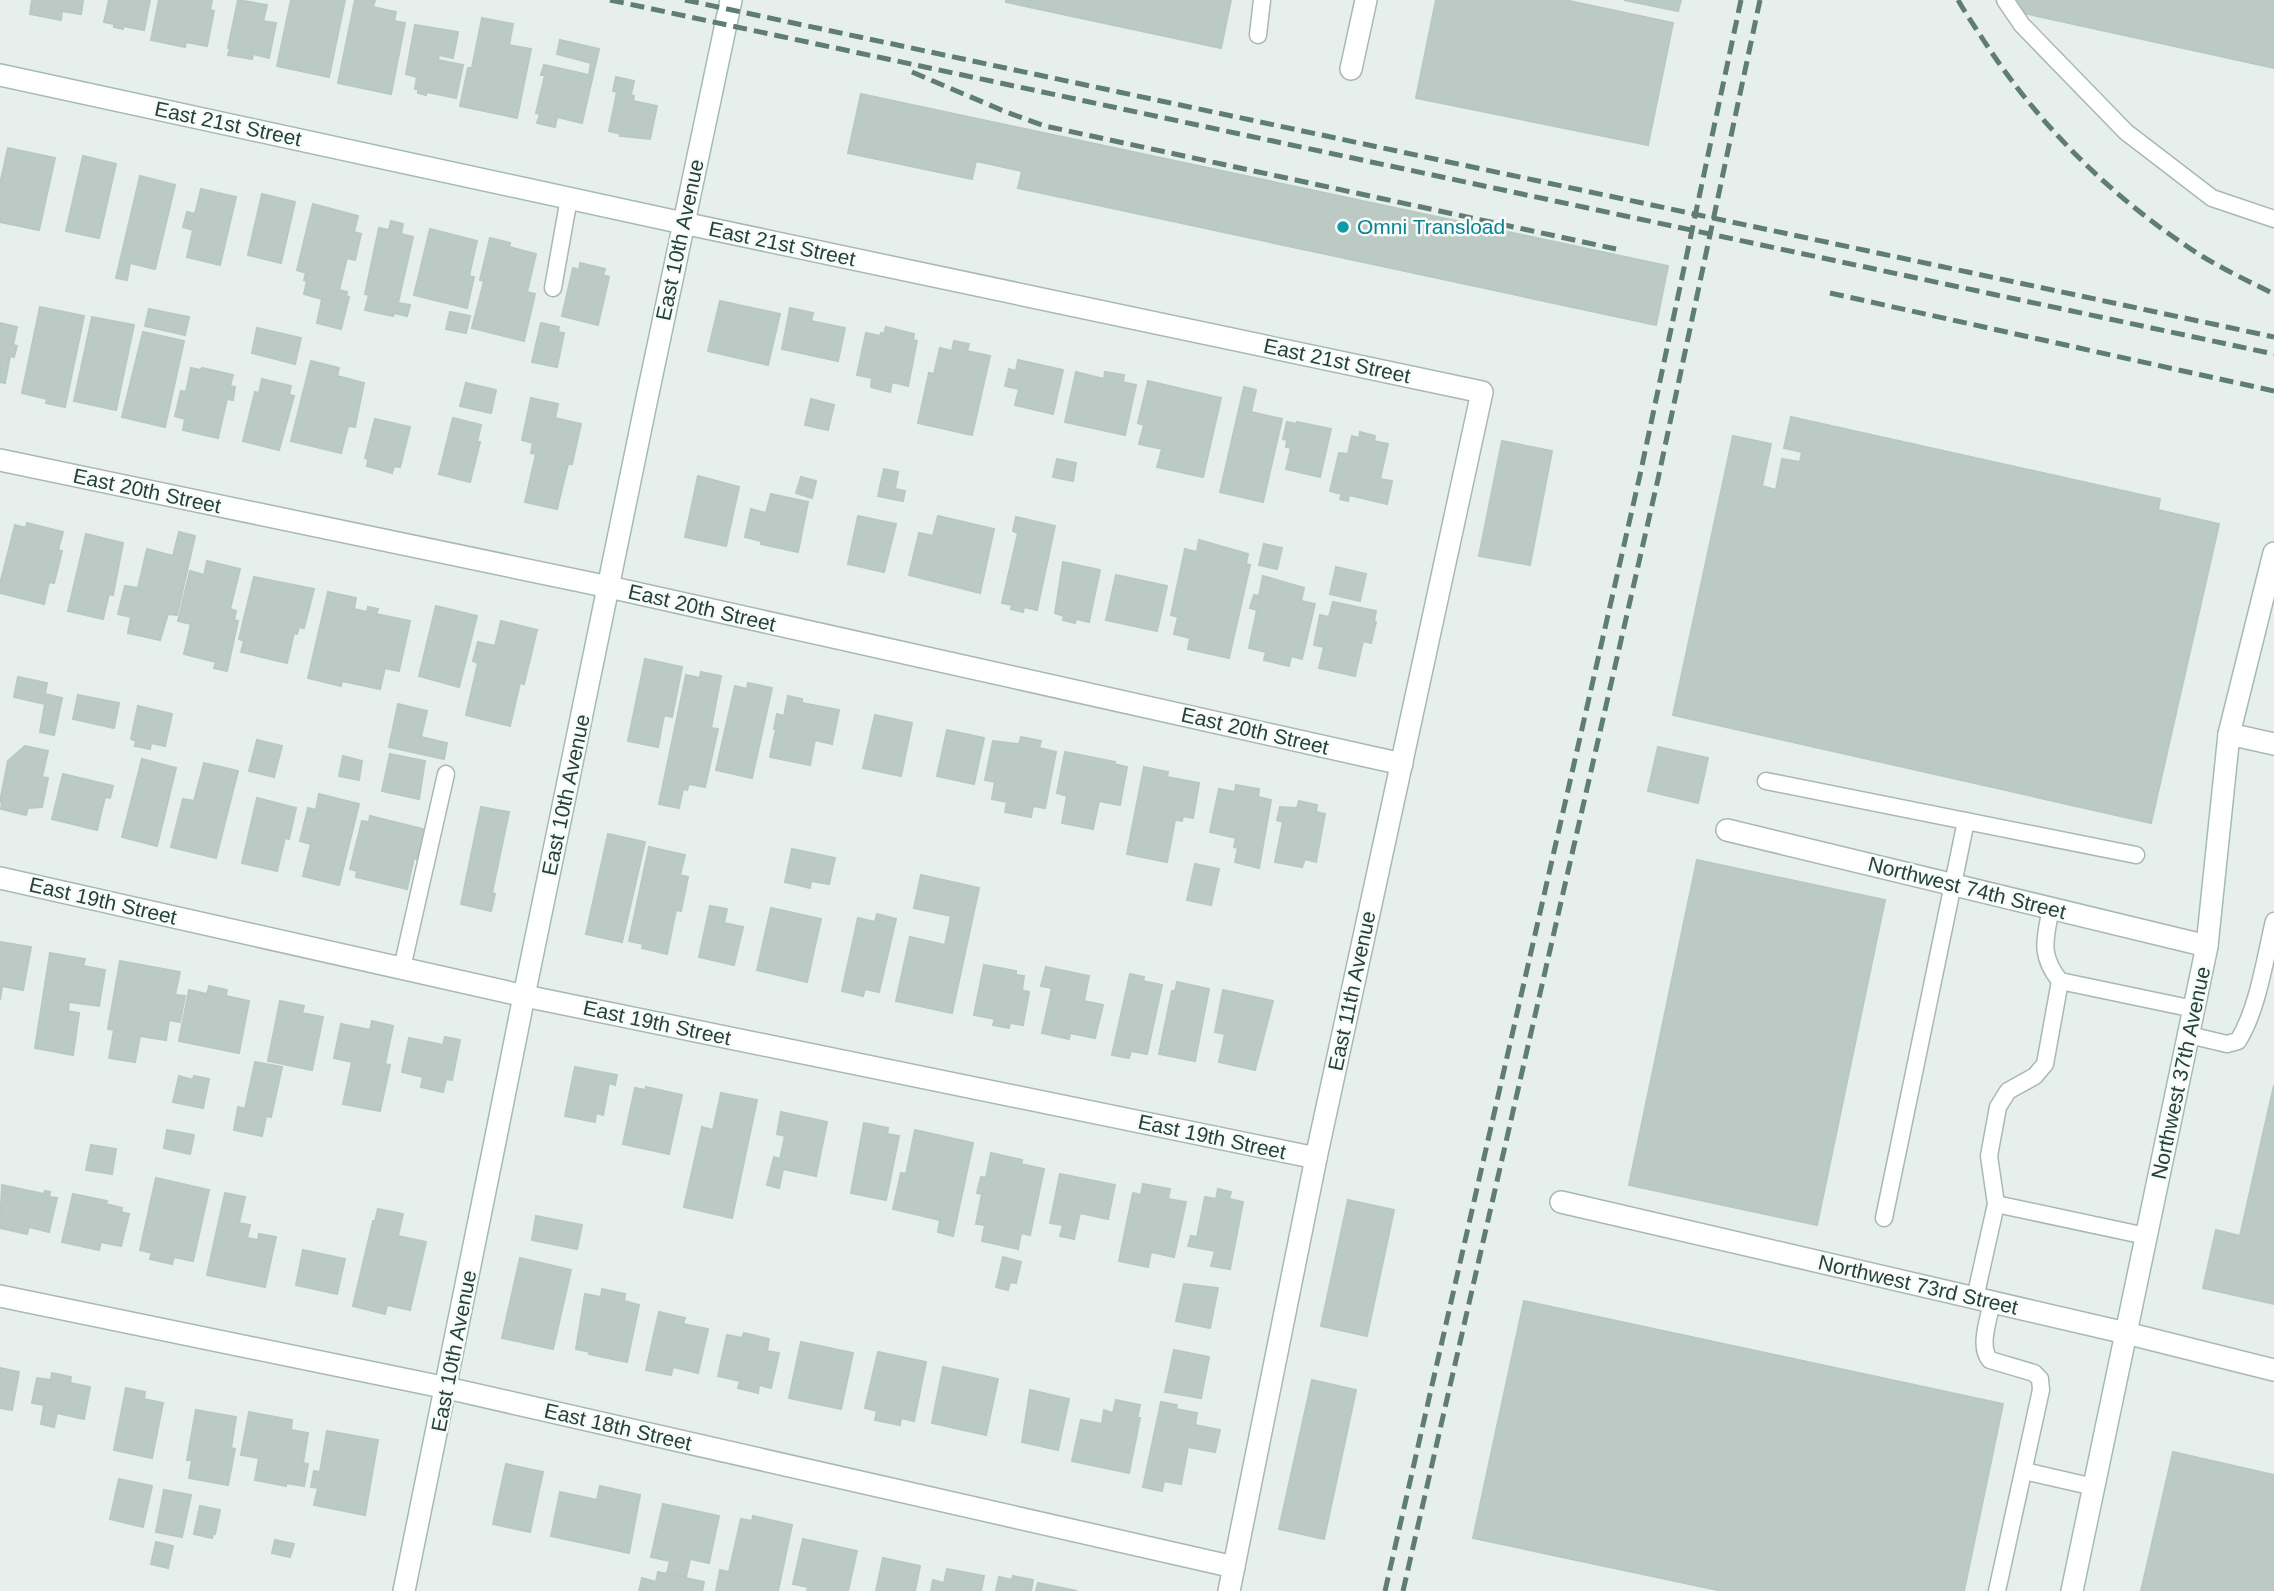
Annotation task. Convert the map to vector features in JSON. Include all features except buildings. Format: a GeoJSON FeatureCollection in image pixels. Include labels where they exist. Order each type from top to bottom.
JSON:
{"type":"FeatureCollection","features":[{"type":"Feature","properties":{"kind":"street","name":"East 10th Avenue"},"geometry":{"type":"LineString","coordinates":[[404,1591],[608,587],[731,0]]}},
{"type":"Feature","properties":{"kind":"street"},"geometry":{"type":"LineString","coordinates":[[1351,69],[1366,0]]}},
{"type":"Feature","properties":{"kind":"street","name":"East 21st Street"},"geometry":{"type":"LineString","coordinates":[[0,75],[1482,392]]}},
{"type":"Feature","properties":{"kind":"street","name":"East 11th Avenue"},"geometry":{"type":"LineString","coordinates":[[1229,1591],[1316,1158],[1482,392]]}},
{"type":"Feature","properties":{"kind":"street","name":"East 20th Street"},"geometry":{"type":"LineString","coordinates":[[0,460],[608,587],[1402,764]]}},
{"type":"Feature","properties":{"kind":"street","name":"Northwest 37th Avenue"},"geometry":{"type":"LineString","coordinates":[[2072,1591],[2207,946],[2229,734],[2274,553]]}},
{"type":"Feature","properties":{"kind":"street"},"geometry":{"type":"LineString","coordinates":[[2229,734],[2274,744]]}},
{"type":"Feature","properties":{"kind":"street","name":"Northwest 74th Street"},"geometry":{"type":"LineString","coordinates":[[1727,830],[2207,946]]}},
{"type":"Feature","properties":{"kind":"street","name":"East 19th Street"},"geometry":{"type":"LineString","coordinates":[[0,878],[524,996],[1316,1158]]}},
{"type":"Feature","properties":{"kind":"street","name":"Northwest 73rd Street"},"geometry":{"type":"LineString","coordinates":[[1561,1202],[2274,1370]]}},
{"type":"Feature","properties":{"kind":"street","name":"East 18th Street"},"geometry":{"type":"LineString","coordinates":[[0,1296],[447,1388],[1234,1567]]}},
{"type":"Feature","properties":{"kind":"lane"},"geometry":{"type":"LineString","coordinates":[[1258,35],[1262,0]]}},
{"type":"Feature","properties":{"kind":"lane"},"geometry":{"type":"LineString","coordinates":[[2005,0],[2022,25],[2126,132],[2212,198],[2274,219]]}},
{"type":"Feature","properties":{"kind":"lane"},"geometry":{"type":"LineString","coordinates":[[553,288],[569,198]]}},
{"type":"Feature","properties":{"kind":"lane"},"geometry":{"type":"LineString","coordinates":[[402,968],[446,774]]}},
{"type":"Feature","properties":{"kind":"lane"},"geometry":{"type":"LineString","coordinates":[[1766,780],[2136,855]]}},
{"type":"Feature","properties":{"kind":"lane"},"geometry":{"type":"LineString","coordinates":[[1884,1218],[1966,821]]}},
{"type":"Feature","properties":{"kind":"lane"},"geometry":{"type":"LineString","coordinates":[[2051,908],[2044,945],[2049,968],[2060,981],[2194,1010]]}},
{"type":"Feature","properties":{"kind":"lane"},"geometry":{"type":"LineString","coordinates":[[2189,1035],[2227,1044],[2238,1041],[2245,1031],[2274,920]]}},
{"type":"Feature","properties":{"kind":"lane"},"geometry":{"type":"LineString","coordinates":[[1997,1591],[2041,1390],[2040,1379],[2034,1373],[1990,1360],[1985,1355],[1983,1300],[1996,1204],[1989,1156],[1998,1107],[2008,1091],[2035,1076],[2045,1064],[2060,981]]}},
{"type":"Feature","properties":{"kind":"lane"},"geometry":{"type":"LineString","coordinates":[[1996,1204],[2146,1236]]}},
{"type":"Feature","properties":{"kind":"lane"},"geometry":{"type":"LineString","coordinates":[[2024,1471],[2094,1487]]}},
{"type":"Feature","properties":{"kind":"railway"},"geometry":{"type":"LineString","coordinates":[[610,0],[2274,354]]}},
{"type":"Feature","properties":{"kind":"railway"},"geometry":{"type":"LineString","coordinates":[[685,0],[2274,337]]}},
{"type":"Feature","properties":{"kind":"railway"},"geometry":{"type":"LineString","coordinates":[[1385,1591],[1640,475],[1741,0]]}},
{"type":"Feature","properties":{"kind":"railway"},"geometry":{"type":"LineString","coordinates":[[1403,1591],[1658,479],[1760,0]]}},
{"type":"Feature","properties":{"kind":"railway"},"geometry":{"type":"LineString","coordinates":[[1958,0],[2004,71],[2026,99],[2100,178],[2127,202],[2195,252],[2274,294]]}},
{"type":"Feature","properties":{"kind":"railway"},"geometry":{"type":"LineString","coordinates":[[912,72],[1045,126],[1616,249]]}},
{"type":"Feature","properties":{"kind":"railway"},"geometry":{"type":"LineString","coordinates":[[1830,293],[2274,391]]}},
{"type":"Feature","properties":{"kind":"place","name":"Omni Transload"},"geometry":{"type":"Point","coordinates":[1343,227]}}]}
